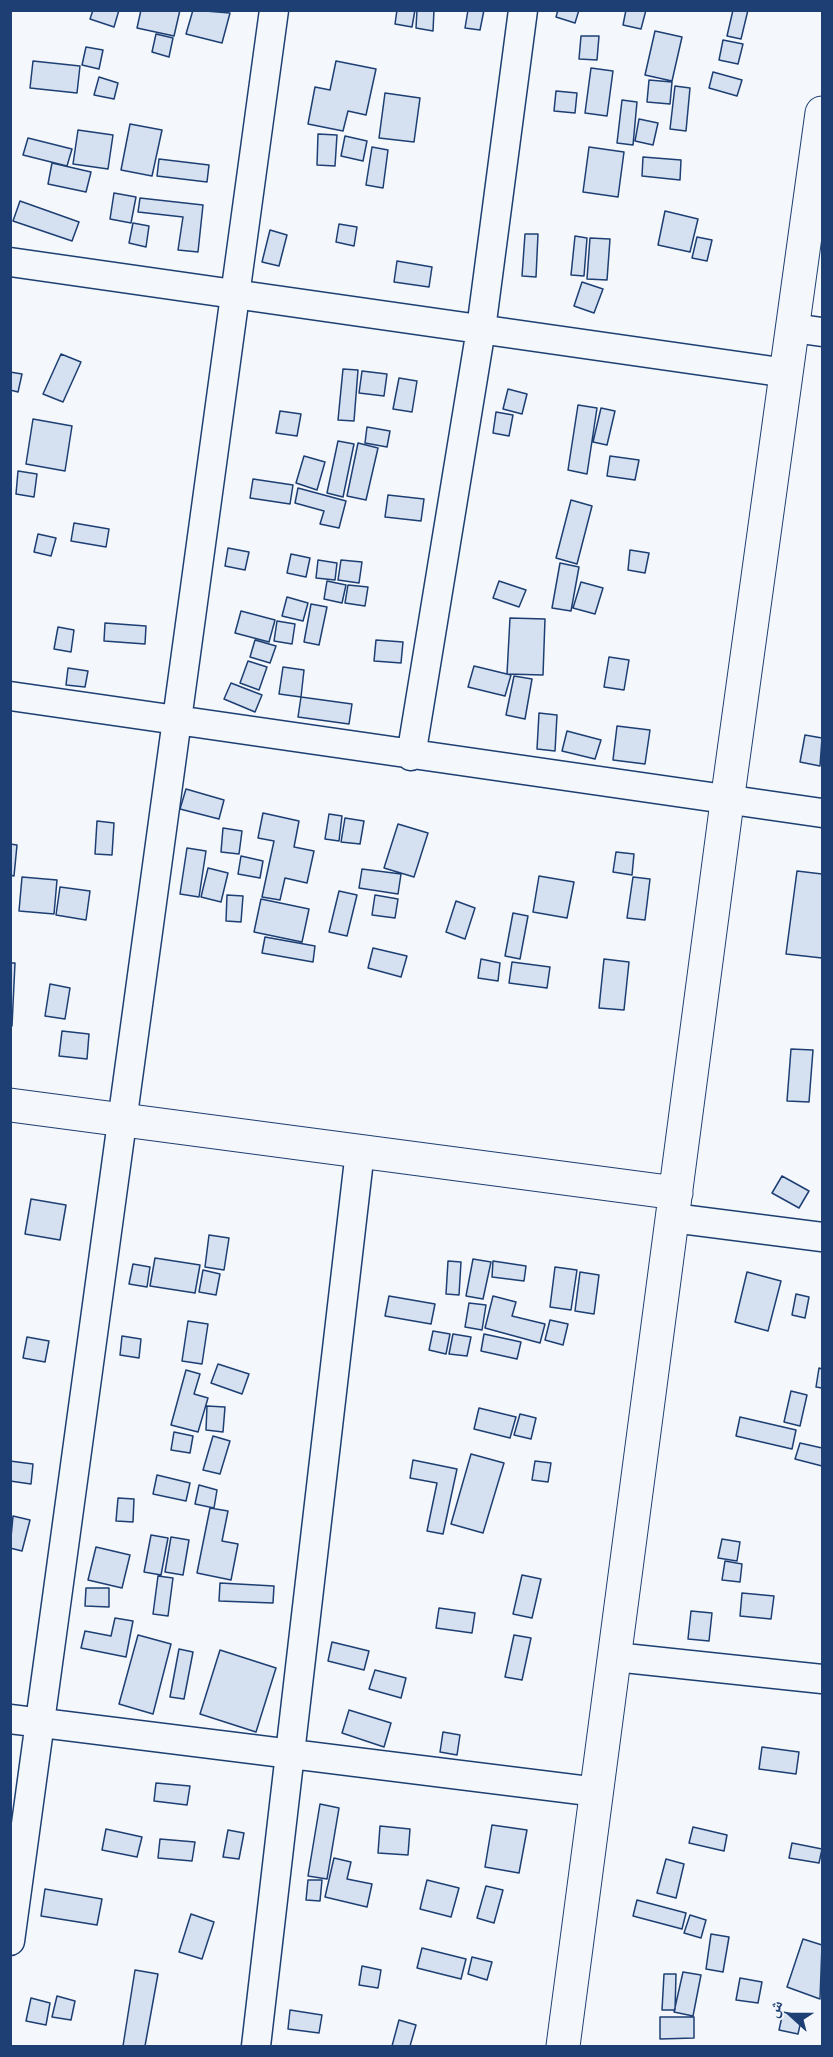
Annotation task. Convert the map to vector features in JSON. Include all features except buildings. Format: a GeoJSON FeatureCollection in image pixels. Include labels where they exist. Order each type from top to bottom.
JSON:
{"type":"FeatureCollection","features":[{"type":"Feature","properties":{"kind":"main road"},"geometry":{"type":"LineString","coordinates":[[563,2046],[727,802],[787,373],[808,330],[822,113]]}},
{"type":"Feature","properties":{"kind":"main road"},"geometry":{"type":"LineString","coordinates":[[10,1104],[360,1150],[675,1205]]}},
{"type":"Feature","properties":{"kind":"street"},"geometry":{"type":"LineString","coordinates":[[10,1941],[274,10]]}},
{"type":"Feature","properties":{"kind":"street"},"geometry":{"type":"LineString","coordinates":[[411,756],[481,329],[523,10]]}},
{"type":"Feature","properties":{"kind":"street"},"geometry":{"type":"LineString","coordinates":[[10,262],[787,373]]}},
{"type":"Feature","properties":{"kind":"street"},"geometry":{"type":"LineString","coordinates":[[10,696],[727,802],[822,813]]}},
{"type":"Feature","properties":{"kind":"street"},"geometry":{"type":"LineString","coordinates":[[256,2046],[360,1150]]}},
{"type":"Feature","properties":{"kind":"street"},"geometry":{"type":"LineString","coordinates":[[675,1205],[822,1237]]}},
{"type":"Feature","properties":{"kind":"street"},"geometry":{"type":"LineString","coordinates":[[615,1657],[822,1679]]}},
{"type":"Feature","properties":{"kind":"street"},"geometry":{"type":"LineString","coordinates":[[10,1719],[597,1792]]}}]}
